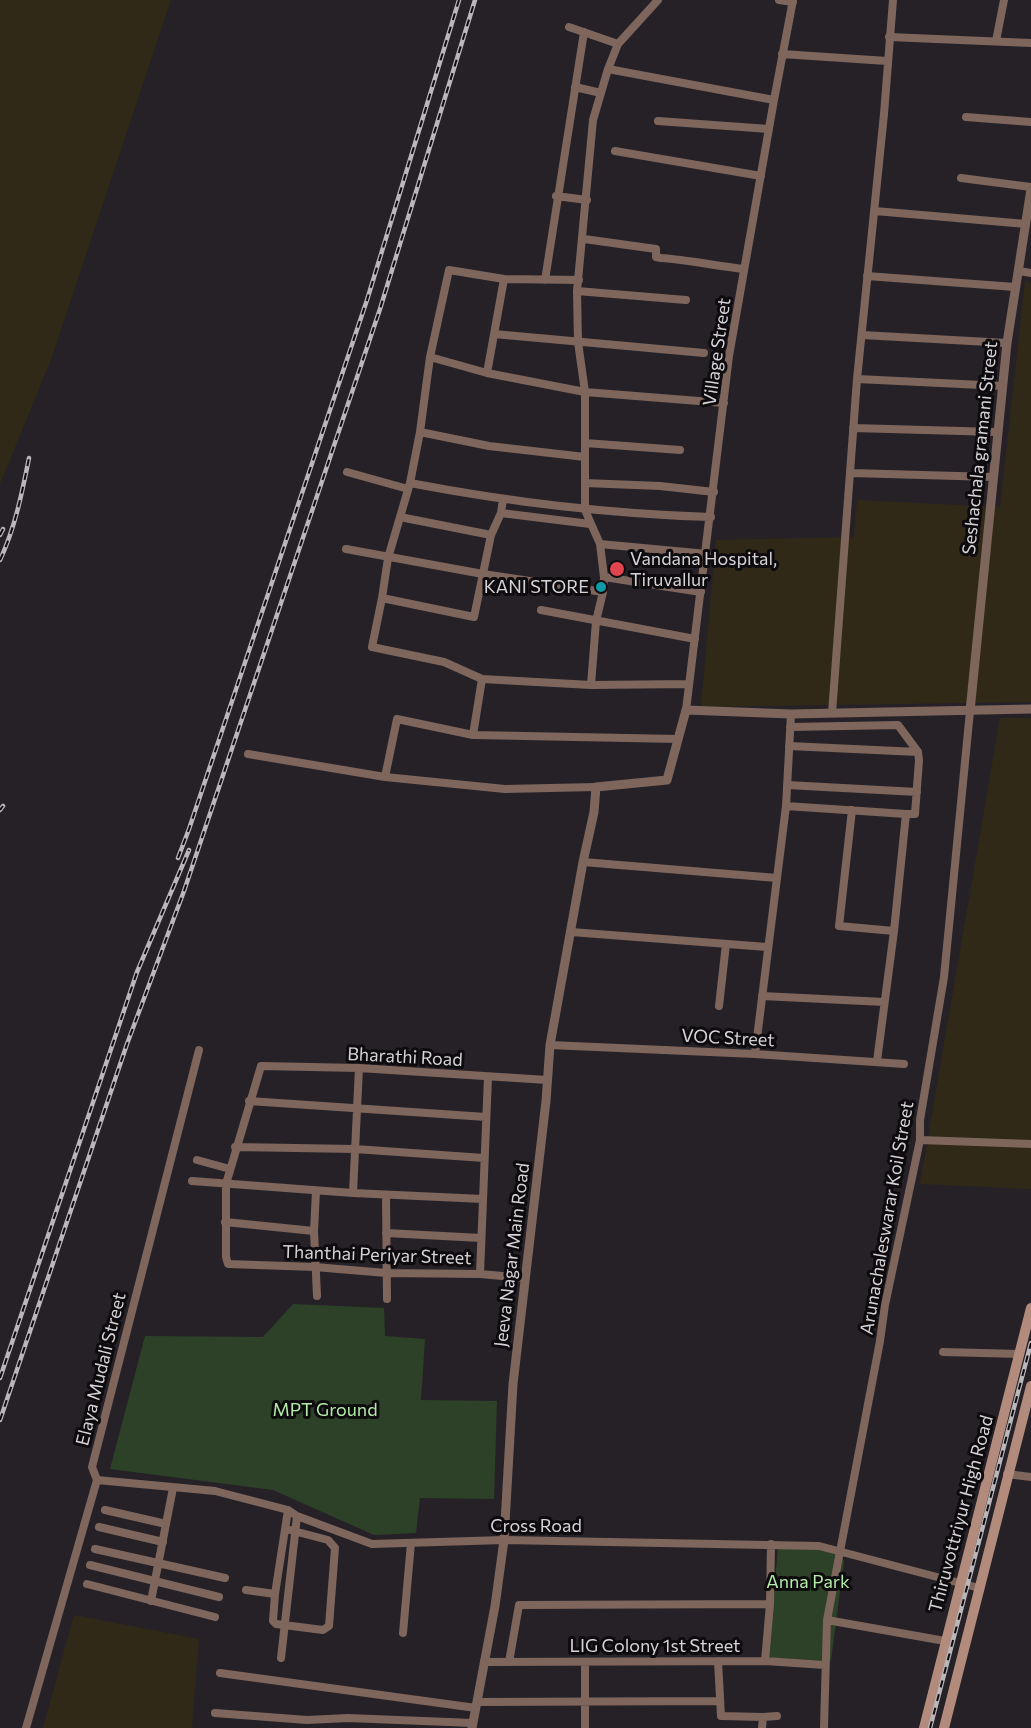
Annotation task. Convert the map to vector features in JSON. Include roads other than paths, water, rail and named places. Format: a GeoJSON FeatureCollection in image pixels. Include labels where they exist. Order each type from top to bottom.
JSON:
{"type":"FeatureCollection","features":[{"type":"Feature","properties":{"kind":"main road","name":"Thiruvottriyur High Road"},"geometry":{"type":"LineString","coordinates":[[924,1728],[1030,1315]]}},
{"type":"Feature","properties":{"kind":"main road","name":"Thiruvottriyur High Road"},"geometry":{"type":"LineString","coordinates":[[944,1728],[1031,1386]]}},
{"type":"Feature","properties":{"kind":"street"},"geometry":{"type":"LineString","coordinates":[[591,684],[596,621],[604,577],[600,544],[585,510],[585,392],[578,342],[577,291],[584,239],[593,120],[618,44],[658,0]]}},
{"type":"Feature","properties":{"kind":"street"},"geometry":{"type":"LineString","coordinates":[[779,0],[793,1]]}},
{"type":"Feature","properties":{"kind":"street"},"geometry":{"type":"LineString","coordinates":[[832,713],[857,379],[875,211],[893,0]]}},
{"type":"Feature","properties":{"kind":"street"},"geometry":{"type":"LineString","coordinates":[[996,41],[1004,0]]}},
{"type":"Feature","properties":{"kind":"street","name":"Village Street"},"geometry":{"type":"LineString","coordinates":[[686,711],[724,403],[744,269],[793,1]]}},
{"type":"Feature","properties":{"kind":"street"},"geometry":{"type":"LineString","coordinates":[[569,27],[618,44]]}},
{"type":"Feature","properties":{"kind":"street"},"geometry":{"type":"LineString","coordinates":[[545,279],[556,196],[584,32]]}},
{"type":"Feature","properties":{"kind":"street"},"geometry":{"type":"LineString","coordinates":[[889,37],[1031,43]]}},
{"type":"Feature","properties":{"kind":"street"},"geometry":{"type":"LineString","coordinates":[[782,54],[888,61]]}},
{"type":"Feature","properties":{"kind":"street"},"geometry":{"type":"LineString","coordinates":[[608,69],[774,99]]}},
{"type":"Feature","properties":{"kind":"street"},"geometry":{"type":"LineString","coordinates":[[575,87],[601,93]]}},
{"type":"Feature","properties":{"kind":"street"},"geometry":{"type":"LineString","coordinates":[[966,117],[1031,122]]}},
{"type":"Feature","properties":{"kind":"street"},"geometry":{"type":"LineString","coordinates":[[658,121],[769,129]]}},
{"type":"Feature","properties":{"kind":"street"},"geometry":{"type":"LineString","coordinates":[[615,151],[760,176]]}},
{"type":"Feature","properties":{"kind":"street"},"geometry":{"type":"LineString","coordinates":[[961,178],[1031,188]]}},
{"type":"Feature","properties":{"kind":"street","name":"Seshachala gramani Street"},"geometry":{"type":"LineString","coordinates":[[970,711],[1007,343],[1031,188]]}},
{"type":"Feature","properties":{"kind":"street"},"geometry":{"type":"LineString","coordinates":[[556,196],[587,200]]}},
{"type":"Feature","properties":{"kind":"street"},"geometry":{"type":"LineString","coordinates":[[875,211],[1026,224]]}},
{"type":"Feature","properties":{"kind":"street"},"geometry":{"type":"LineString","coordinates":[[584,239],[656,249],[656,257],[661,258],[691,260],[705,265],[744,269]]}},
{"type":"Feature","properties":{"kind":"street"},"geometry":{"type":"LineString","coordinates":[[579,280],[504,279],[449,270],[430,357],[420,432],[409,486],[388,558],[372,647],[444,662],[482,679],[591,684],[688,684]]}},
{"type":"Feature","properties":{"kind":"street"},"geometry":{"type":"LineString","coordinates":[[1019,271],[1031,273]]}},
{"type":"Feature","properties":{"kind":"street"},"geometry":{"type":"LineString","coordinates":[[867,276],[1015,287]]}},
{"type":"Feature","properties":{"kind":"street"},"geometry":{"type":"LineString","coordinates":[[487,373],[504,279]]}},
{"type":"Feature","properties":{"kind":"street"},"geometry":{"type":"LineString","coordinates":[[577,291],[686,300]]}},
{"type":"Feature","properties":{"kind":"street"},"geometry":{"type":"LineString","coordinates":[[494,334],[704,353]]}},
{"type":"Feature","properties":{"kind":"street"},"geometry":{"type":"LineString","coordinates":[[862,335],[1007,343]]}},
{"type":"Feature","properties":{"kind":"street"},"geometry":{"type":"LineString","coordinates":[[430,357],[487,373],[585,392],[724,403]]}},
{"type":"Feature","properties":{"kind":"street"},"geometry":{"type":"LineString","coordinates":[[857,379],[1002,386]]}},
{"type":"Feature","properties":{"kind":"street"},"geometry":{"type":"LineString","coordinates":[[854,428],[997,432]]}},
{"type":"Feature","properties":{"kind":"street"},"geometry":{"type":"LineString","coordinates":[[420,432],[489,446],[585,457]]}},
{"type":"Feature","properties":{"kind":"street"},"geometry":{"type":"LineString","coordinates":[[585,443],[680,450]]}},
{"type":"Feature","properties":{"kind":"street"},"geometry":{"type":"LineString","coordinates":[[347,472],[409,486],[585,510],[654,516],[711,517]]}},
{"type":"Feature","properties":{"kind":"street"},"geometry":{"type":"LineString","coordinates":[[850,473],[993,477]]}},
{"type":"Feature","properties":{"kind":"street"},"geometry":{"type":"LineString","coordinates":[[585,483],[660,486],[714,492]]}},
{"type":"Feature","properties":{"kind":"street"},"geometry":{"type":"LineString","coordinates":[[382,598],[474,617],[491,535],[501,513],[503,499]]}},
{"type":"Feature","properties":{"kind":"street"},"geometry":{"type":"LineString","coordinates":[[501,513],[590,524]]}},
{"type":"Feature","properties":{"kind":"street"},"geometry":{"type":"LineString","coordinates":[[400,517],[491,535]]}},
{"type":"Feature","properties":{"kind":"street"},"geometry":{"type":"LineString","coordinates":[[600,544],[707,554]]}},
{"type":"Feature","properties":{"kind":"street"},"geometry":{"type":"LineString","coordinates":[[346,549],[483,574],[603,592]]}},
{"type":"Feature","properties":{"kind":"street"},"geometry":{"type":"LineString","coordinates":[[604,577],[701,592]]}},
{"type":"Feature","properties":{"kind":"street"},"geometry":{"type":"LineString","coordinates":[[541,609],[695,639]]}},
{"type":"Feature","properties":{"kind":"street"},"geometry":{"type":"LineString","coordinates":[[473,735],[482,679]]}},
{"type":"Feature","properties":{"kind":"street"},"geometry":{"type":"LineString","coordinates":[[248,754],[385,777],[505,789],[596,787],[667,780],[686,711],[791,714],[1031,709]]}},
{"type":"Feature","properties":{"kind":"street","name":"Arunachaleswarar Koil Street"},"geometry":{"type":"LineString","coordinates":[[824,1728],[827,1620],[885,1305],[920,1140],[920,1120],[944,977],[970,711]]}},
{"type":"Feature","properties":{"kind":"street"},"geometry":{"type":"LineString","coordinates":[[755,1054],[786,806],[791,714]]}},
{"type":"Feature","properties":{"kind":"street"},"geometry":{"type":"LineString","coordinates":[[385,777],[398,719],[473,735],[678,739]]}},
{"type":"Feature","properties":{"kind":"street"},"geometry":{"type":"LineString","coordinates":[[786,806],[915,814],[917,792],[918,752],[898,725],[790,727]]}},
{"type":"Feature","properties":{"kind":"street"},"geometry":{"type":"LineString","coordinates":[[789,746],[918,752]]}},
{"type":"Feature","properties":{"kind":"street"},"geometry":{"type":"LineString","coordinates":[[787,785],[917,792]]}},
{"type":"Feature","properties":{"kind":"street","name":"Jeeva Nagar Main Road"},"geometry":{"type":"LineString","coordinates":[[473,1725],[495,1606],[504,1540],[513,1384],[550,1045],[594,812],[596,787]]}},
{"type":"Feature","properties":{"kind":"street"},"geometry":{"type":"LineString","coordinates":[[852,810],[838,926],[894,931]]}},
{"type":"Feature","properties":{"kind":"street"},"geometry":{"type":"LineString","coordinates":[[877,1061],[906,814]]}},
{"type":"Feature","properties":{"kind":"street"},"geometry":{"type":"LineString","coordinates":[[583,862],[777,878]]}},
{"type":"Feature","properties":{"kind":"street"},"geometry":{"type":"LineString","coordinates":[[571,932],[767,947]]}},
{"type":"Feature","properties":{"kind":"street"},"geometry":{"type":"LineString","coordinates":[[719,1006],[726,944]]}},
{"type":"Feature","properties":{"kind":"street"},"geometry":{"type":"LineString","coordinates":[[762,996],[884,1002]]}},
{"type":"Feature","properties":{"kind":"street","name":"VOC Street"},"geometry":{"type":"LineString","coordinates":[[550,1045],[755,1054],[904,1064]]}},
{"type":"Feature","properties":{"kind":"street","name":"Elaya Mudali Street"},"geometry":{"type":"LineString","coordinates":[[26,1728],[97,1480],[92,1467],[199,1050]]}},
{"type":"Feature","properties":{"kind":"street","name":"Bharathi Road"},"geometry":{"type":"LineString","coordinates":[[249,1101],[261,1066],[359,1068],[547,1080]]}},
{"type":"Feature","properties":{"kind":"street"},"geometry":{"type":"LineString","coordinates":[[353,1193],[359,1068]]}},
{"type":"Feature","properties":{"kind":"street"},"geometry":{"type":"LineString","coordinates":[[480,1274],[488,1077]]}},
{"type":"Feature","properties":{"kind":"street"},"geometry":{"type":"LineString","coordinates":[[315,1231],[225,1222],[226,1184],[249,1101],[486,1117]]}},
{"type":"Feature","properties":{"kind":"street"},"geometry":{"type":"LineString","coordinates":[[920,1140],[1031,1144]]}},
{"type":"Feature","properties":{"kind":"street"},"geometry":{"type":"LineString","coordinates":[[235,1147],[356,1149],[484,1158]]}},
{"type":"Feature","properties":{"kind":"street"},"geometry":{"type":"LineString","coordinates":[[197,1160],[230,1169]]}},
{"type":"Feature","properties":{"kind":"street"},"geometry":{"type":"LineString","coordinates":[[192,1181],[316,1191],[483,1199]]}},
{"type":"Feature","properties":{"kind":"street"},"geometry":{"type":"LineString","coordinates":[[316,1191],[317,1296]]}},
{"type":"Feature","properties":{"kind":"street"},"geometry":{"type":"LineString","coordinates":[[386,1195],[387,1299]]}},
{"type":"Feature","properties":{"kind":"street","name":"Thanthai Periyar Street"},"geometry":{"type":"LineString","coordinates":[[225,1222],[228,1264],[315,1267],[386,1273],[480,1274],[525,1278]]}},
{"type":"Feature","properties":{"kind":"street"},"geometry":{"type":"LineString","coordinates":[[386,1233],[481,1238]]}},
{"type":"Feature","properties":{"kind":"street"},"geometry":{"type":"LineString","coordinates":[[943,1353],[1020,1354]]}},
{"type":"Feature","properties":{"kind":"street"},"geometry":{"type":"LineString","coordinates":[[1007,1474],[1031,1477]]}},
{"type":"Feature","properties":{"kind":"street","name":"Cross Road"},"geometry":{"type":"LineString","coordinates":[[97,1480],[215,1491],[288,1510],[297,1516],[372,1544],[504,1540],[771,1544],[826,1547],[833,1548],[840,1553],[979,1588]]}},
{"type":"Feature","properties":{"kind":"street"},"geometry":{"type":"LineString","coordinates":[[152,1601],[173,1488]]}},
{"type":"Feature","properties":{"kind":"street"},"geometry":{"type":"LineString","coordinates":[[105,1510],[166,1524]]}},
{"type":"Feature","properties":{"kind":"street"},"geometry":{"type":"LineString","coordinates":[[286,1528],[328,1540],[335,1548],[329,1626],[323,1630],[276,1624],[273,1621],[288,1510]]}},
{"type":"Feature","properties":{"kind":"street"},"geometry":{"type":"LineString","coordinates":[[281,1658],[297,1516]]}},
{"type":"Feature","properties":{"kind":"street"},"geometry":{"type":"LineString","coordinates":[[99,1527],[164,1542]]}},
{"type":"Feature","properties":{"kind":"street"},"geometry":{"type":"LineString","coordinates":[[826,1547],[843,1536]]}},
{"type":"Feature","properties":{"kind":"street"},"geometry":{"type":"LineString","coordinates":[[404,1633],[411,1543]]}},
{"type":"Feature","properties":{"kind":"street"},"geometry":{"type":"LineString","coordinates":[[765,1661],[770,1604],[771,1544]]}},
{"type":"Feature","properties":{"kind":"street"},"geometry":{"type":"LineString","coordinates":[[95,1549],[225,1578]]}},
{"type":"Feature","properties":{"kind":"street"},"geometry":{"type":"LineString","coordinates":[[90,1565],[219,1597]]}},
{"type":"Feature","properties":{"kind":"street"},"geometry":{"type":"LineString","coordinates":[[87,1584],[215,1617]]}},
{"type":"Feature","properties":{"kind":"street"},"geometry":{"type":"LineString","coordinates":[[246,1590],[275,1594]]}},
{"type":"Feature","properties":{"kind":"street"},"geometry":{"type":"LineString","coordinates":[[510,1662],[519,1605],[770,1604]]}},
{"type":"Feature","properties":{"kind":"street"},"geometry":{"type":"LineString","coordinates":[[827,1620],[945,1641]]}},
{"type":"Feature","properties":{"kind":"street"},"geometry":{"type":"LineString","coordinates":[[718,1661],[721,1716],[777,1716]]}},
{"type":"Feature","properties":{"kind":"street","name":"LIG Colony 1st Street"},"geometry":{"type":"LineString","coordinates":[[484,1662],[765,1661],[825,1665]]}},
{"type":"Feature","properties":{"kind":"street"},"geometry":{"type":"LineString","coordinates":[[585,1662],[585,1728]]}},
{"type":"Feature","properties":{"kind":"street"},"geometry":{"type":"LineString","coordinates":[[220,1673],[477,1705],[720,1701]]}},
{"type":"Feature","properties":{"kind":"street"},"geometry":{"type":"LineString","coordinates":[[215,1713],[307,1720],[348,1718],[473,1725]]}},
{"type":"Feature","properties":{"kind":"street"},"geometry":{"type":"LineString","coordinates":[[762,1728],[763,1717]]}},
{"type":"Feature","properties":{"kind":"railway"},"geometry":{"type":"LineString","coordinates":[[178,858],[367,300],[459,0]]}},
{"type":"Feature","properties":{"kind":"railway"},"geometry":{"type":"LineString","coordinates":[[0,1420],[127,1044],[184,891],[380,309],[475,0]]}},
{"type":"Feature","properties":{"kind":"railway"},"geometry":{"type":"LineString","coordinates":[[0,560],[14,523],[29,458]]}},
{"type":"Feature","properties":{"kind":"railway"},"geometry":{"type":"LineString","coordinates":[[0,535],[3,529]]}},
{"type":"Feature","properties":{"kind":"railway"},"geometry":{"type":"LineString","coordinates":[[0,810],[3,806]]}},
{"type":"Feature","properties":{"kind":"railway"},"geometry":{"type":"LineString","coordinates":[[0,1378],[137,972],[189,850]]}},
{"type":"Feature","properties":{"kind":"railway"},"geometry":{"type":"LineString","coordinates":[[930,1728],[1031,1343]]}},
{"type":"Feature","properties":{"kind":"place","name":"Vandana Hospital, Tiruvallur"},"geometry":{"type":"Point","coordinates":[617,569]}},
{"type":"Feature","properties":{"kind":"place","name":"KANI STORE"},"geometry":{"type":"Point","coordinates":[601,587]}},
{"type":"Feature","properties":{"kind":"park label","name":"MPT Ground"},"geometry":{"type":"Point","coordinates":[325,1410]}},
{"type":"Feature","properties":{"kind":"park label","name":"Anna Park"},"geometry":{"type":"Point","coordinates":[808,1582]}}]}
